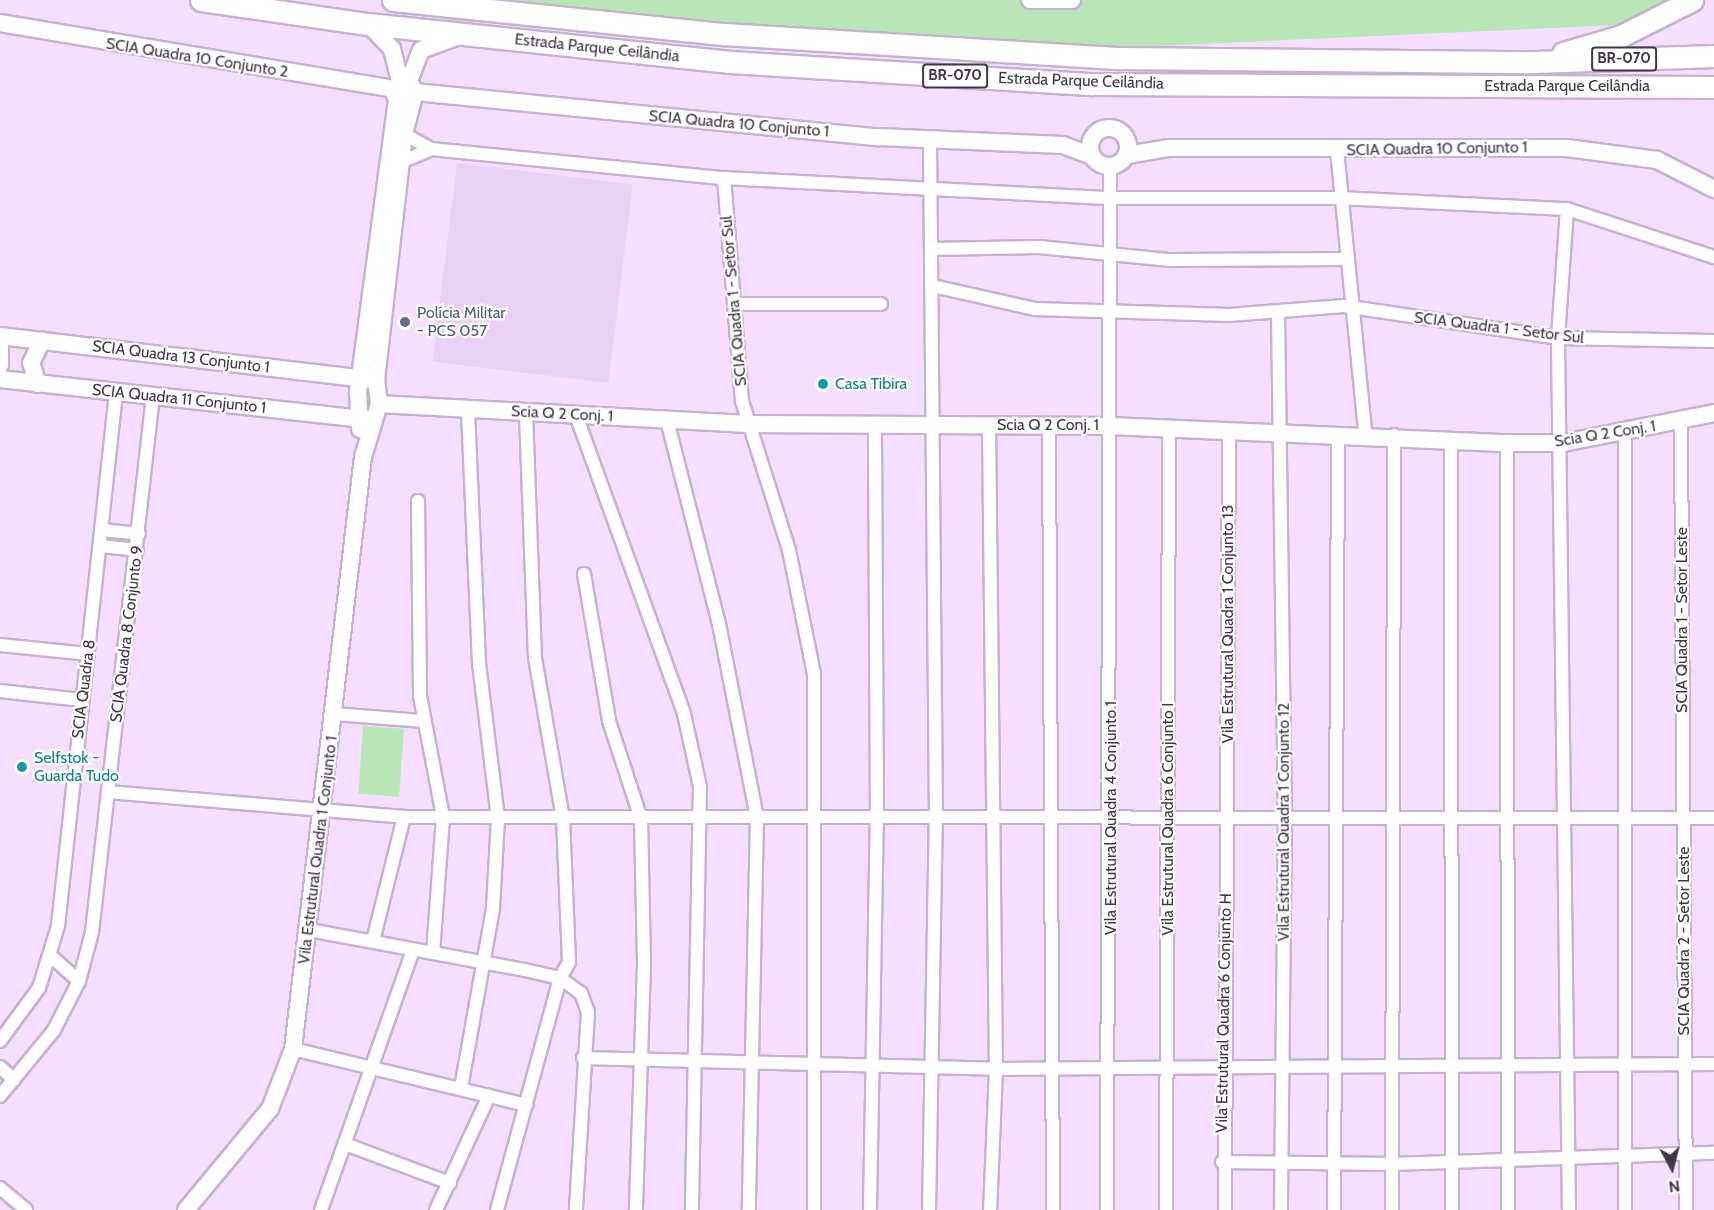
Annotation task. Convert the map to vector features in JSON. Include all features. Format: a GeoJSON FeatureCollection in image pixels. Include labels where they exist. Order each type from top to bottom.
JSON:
{"type":"FeatureCollection","features":[{"type":"Feature","properties":{"kind":"highway","name":"Estrada Parque Ceilândia"},"geometry":{"type":"LineString","coordinates":[[201,0],[368,24],[730,62],[1092,84],[1714,87]]}},
{"type":"Feature","properties":{"kind":"highway","name":"Estrada Parque Ceilândia"},"geometry":{"type":"LineString","coordinates":[[393,0],[724,34],[1120,58],[1534,62],[1714,56]]}},
{"type":"Feature","properties":{"kind":"highway"},"geometry":{"type":"LineString","coordinates":[[1534,62],[1621,36],[1692,0]]}},
{"type":"Feature","properties":{"kind":"street"},"geometry":{"type":"LineString","coordinates":[[1030,0],[1072,0]]}},
{"type":"Feature","properties":{"kind":"street","name":"SCIA Quadra 10 Conjunto 2"},"geometry":{"type":"LineString","coordinates":[[0,23],[404,90]]}},
{"type":"Feature","properties":{"kind":"street"},"geometry":{"type":"LineString","coordinates":[[368,24],[392,49],[404,90],[404,134],[369,379]]}},
{"type":"Feature","properties":{"kind":"street"},"geometry":{"type":"LineString","coordinates":[[365,420],[379,404],[369,379],[404,90],[421,50],[465,34]]}},
{"type":"Feature","properties":{"kind":"street","name":"SCIA Quadra 10 Conjunto 1"},"geometry":{"type":"LineString","coordinates":[[404,90],[930,139],[1063,145],[1092,137]]}},
{"type":"Feature","properties":{"kind":"street"},"geometry":{"type":"LineString","coordinates":[[1111,129],[1124,135],[1127,155],[1110,165],[1092,156],[1092,137],[1111,129]]}},
{"type":"Feature","properties":{"kind":"street"},"geometry":{"type":"LineString","coordinates":[[404,134],[431,149],[724,178],[1110,198],[1340,198],[1567,209],[1714,256]]}},
{"type":"Feature","properties":{"kind":"street","name":"SCIA Quadra 10 Conjunto 1"},"geometry":{"type":"LineString","coordinates":[[1124,135],[1169,148]]}},
{"type":"Feature","properties":{"kind":"street"},"geometry":{"type":"LineString","coordinates":[[929,1210],[936,817],[930,139]]}},
{"type":"Feature","properties":{"kind":"street","name":"SCIA Quadra 10 Conjunto 1"},"geometry":{"type":"LineString","coordinates":[[1063,145],[1092,156]]}},
{"type":"Feature","properties":{"kind":"street","name":"SCIA Quadra 10 Conjunto 1"},"geometry":{"type":"LineString","coordinates":[[1127,155],[1169,148],[1337,150],[1567,148],[1657,160],[1707,179],[1714,189]]}},
{"type":"Feature","properties":{"kind":"street"},"geometry":{"type":"LineString","coordinates":[[400,162],[431,149]]}},
{"type":"Feature","properties":{"kind":"street"},"geometry":{"type":"LineString","coordinates":[[1337,150],[1347,259],[1356,310],[1365,434]]}},
{"type":"Feature","properties":{"kind":"street","name":"Vila Estrutural Quadra 4 Conjunto 1"},"geometry":{"type":"LineString","coordinates":[[1107,1210],[1112,816],[1108,311],[1110,165]]}},
{"type":"Feature","properties":{"kind":"street","name":"SCIA Quadra 1 - Setor Sul"},"geometry":{"type":"LineString","coordinates":[[724,178],[747,424],[806,622],[814,674],[818,816],[814,1210]]}},
{"type":"Feature","properties":{"kind":"street"},"geometry":{"type":"LineString","coordinates":[[1567,209],[1558,338],[1563,442],[1567,818],[1566,1064],[1569,1210]]}},
{"type":"Feature","properties":{"kind":"street"},"geometry":{"type":"LineString","coordinates":[[932,249],[1039,247],[1108,256],[1347,259]]}},
{"type":"Feature","properties":{"kind":"street","name":"SCIA Quadra 1 - Setor Sul"},"geometry":{"type":"LineString","coordinates":[[933,286],[1035,309],[1278,312],[1356,310],[1558,338],[1714,341]]}},
{"type":"Feature","properties":{"kind":"street"},"geometry":{"type":"LineString","coordinates":[[736,304],[881,304]]}},
{"type":"Feature","properties":{"kind":"street","name":"Vila Estrutural Quadra 1 Conjunto 12"},"geometry":{"type":"LineString","coordinates":[[1278,312],[1285,818],[1281,1210]]}},
{"type":"Feature","properties":{"kind":"street","name":"SCIA Quadra 13 Conjunto 1"},"geometry":{"type":"LineString","coordinates":[[0,336],[369,379]]}},
{"type":"Feature","properties":{"kind":"street"},"geometry":{"type":"LineString","coordinates":[[38,384],[31,363],[42,340]]}},
{"type":"Feature","properties":{"kind":"street"},"geometry":{"type":"LineString","coordinates":[[0,343],[0,365]]}},
{"type":"Feature","properties":{"kind":"street","name":"SCIA Quadra 11 Conjunto 1"},"geometry":{"type":"LineString","coordinates":[[0,379],[365,420]]}},
{"type":"Feature","properties":{"kind":"street","name":"Vila Estrutural Quadra 1 Conjunto 1"},"geometry":{"type":"LineString","coordinates":[[192,1207],[270,1109],[293,1048],[324,814],[363,457],[369,379]]}},
{"type":"Feature","properties":{"kind":"street","name":"SCIA Quadra 8"},"geometry":{"type":"LineString","coordinates":[[0,1041],[28,1007],[51,957],[88,654],[116,393]]}},
{"type":"Feature","properties":{"kind":"street","name":"SCIA Quadra 8 Conjunto 9"},"geometry":{"type":"LineString","coordinates":[[1,1093],[54,1030],[79,981],[92,932],[153,396]]}},
{"type":"Feature","properties":{"kind":"street","name":"Scia Q 2 Conj. 1"},"geometry":{"type":"LineString","coordinates":[[379,404],[747,424],[1110,426],[1229,432],[1394,435],[1507,443],[1563,442],[1625,433],[1714,413]]}},
{"type":"Feature","properties":{"kind":"street"},"geometry":{"type":"LineString","coordinates":[[461,1088],[497,874],[498,818],[479,663],[468,408]]}},
{"type":"Feature","properties":{"kind":"street"},"geometry":{"type":"LineString","coordinates":[[497,1210],[560,978],[569,962],[563,818],[535,658],[526,413]]}},
{"type":"Feature","properties":{"kind":"street"},"geometry":{"type":"LineString","coordinates":[[576,415],[684,714],[702,818],[692,1210]]}},
{"type":"Feature","properties":{"kind":"street"},"geometry":{"type":"LineString","coordinates":[[667,420],[719,624],[757,817],[754,1061],[749,1210]]}},
{"type":"Feature","properties":{"kind":"street","name":"SCIA Quadra 1 - Setor Leste"},"geometry":{"type":"LineString","coordinates":[[1681,421],[1683,819]]}},
{"type":"Feature","properties":{"kind":"street"},"geometry":{"type":"LineString","coordinates":[[870,1210],[877,817],[875,424]]}},
{"type":"Feature","properties":{"kind":"street"},"geometry":{"type":"LineString","coordinates":[[989,425],[996,1069],[990,1210]]}},
{"type":"Feature","properties":{"kind":"street"},"geometry":{"type":"LineString","coordinates":[[1049,425],[1054,816],[1050,1064],[1053,1210]]}},
{"type":"Feature","properties":{"kind":"street","name":"Vila Estrutural Quadra 6 Conjunto I"},"geometry":{"type":"LineString","coordinates":[[1166,1210],[1169,429]]}},
{"type":"Feature","properties":{"kind":"street","name":"Vila Estrutural Quadra 1 Conjunto 13"},"geometry":{"type":"LineString","coordinates":[[1227,817],[1229,432]]}},
{"type":"Feature","properties":{"kind":"street"},"geometry":{"type":"LineString","coordinates":[[1625,433],[1623,1065],[1625,1210]]}},
{"type":"Feature","properties":{"kind":"street"},"geometry":{"type":"LineString","coordinates":[[1334,1210],[1340,818],[1338,434]]}},
{"type":"Feature","properties":{"kind":"street"},"geometry":{"type":"LineString","coordinates":[[1392,1210],[1396,818],[1394,435]]}},
{"type":"Feature","properties":{"kind":"street"},"geometry":{"type":"LineString","coordinates":[[1451,439],[1450,1065],[1452,1210]]}},
{"type":"Feature","properties":{"kind":"street"},"geometry":{"type":"LineString","coordinates":[[1507,443],[1510,819],[1508,1210]]}},
{"type":"Feature","properties":{"kind":"street"},"geometry":{"type":"LineString","coordinates":[[418,501],[422,721],[443,817],[433,953]]}},
{"type":"Feature","properties":{"kind":"street"},"geometry":{"type":"LineString","coordinates":[[102,530],[139,534]]}},
{"type":"Feature","properties":{"kind":"street"},"geometry":{"type":"LineString","coordinates":[[100,546],[137,550]]}},
{"type":"Feature","properties":{"kind":"street"},"geometry":{"type":"LineString","coordinates":[[584,573],[609,721],[641,819],[640,1057],[636,1210]]}},
{"type":"Feature","properties":{"kind":"street"},"geometry":{"type":"LineString","coordinates":[[0,645],[88,654]]}},
{"type":"Feature","properties":{"kind":"street"},"geometry":{"type":"LineString","coordinates":[[0,691],[82,700]]}},
{"type":"Feature","properties":{"kind":"street"},"geometry":{"type":"LineString","coordinates":[[334,714],[422,721]]}},
{"type":"Feature","properties":{"kind":"street"},"geometry":{"type":"LineString","coordinates":[[108,792],[324,814],[404,817],[641,819],[818,816],[1714,818]]}},
{"type":"Feature","properties":{"kind":"street"},"geometry":{"type":"LineString","coordinates":[[373,941],[404,817]]}},
{"type":"Feature","properties":{"kind":"street","name":"Vila Estrutural Quadra 6 Conjunto H"},"geometry":{"type":"LineString","coordinates":[[1225,1210],[1222,1162],[1222,1064],[1227,817]]}},
{"type":"Feature","properties":{"kind":"street","name":"SCIA Quadra 2 - Setor Leste"},"geometry":{"type":"LineString","coordinates":[[1683,819],[1686,1210]]}},
{"type":"Feature","properties":{"kind":"street"},"geometry":{"type":"LineString","coordinates":[[309,930],[413,950],[483,960],[560,978],[585,998],[576,1210]]}},
{"type":"Feature","properties":{"kind":"street"},"geometry":{"type":"LineString","coordinates":[[321,1210],[413,950]]}},
{"type":"Feature","properties":{"kind":"street"},"geometry":{"type":"LineString","coordinates":[[51,957],[79,981]]}},
{"type":"Feature","properties":{"kind":"street"},"geometry":{"type":"LineString","coordinates":[[293,1048],[526,1105]]}},
{"type":"Feature","properties":{"kind":"street"},"geometry":{"type":"LineString","coordinates":[[583,1058],[640,1057],[814,1064],[932,1064],[996,1069],[1050,1064],[1282,1064],[1394,1067],[1508,1064],[1714,1064]]}},
{"type":"Feature","properties":{"kind":"street"},"geometry":{"type":"LineString","coordinates":[[0,1067],[14,1080]]}},
{"type":"Feature","properties":{"kind":"street"},"geometry":{"type":"LineString","coordinates":[[436,1210],[489,1096]]}},
{"type":"Feature","properties":{"kind":"street"},"geometry":{"type":"LineString","coordinates":[[345,1144],[450,1183]]}},
{"type":"Feature","properties":{"kind":"street"},"geometry":{"type":"LineString","coordinates":[[1222,1162],[1393,1164],[1714,1154]]}},
{"type":"Feature","properties":{"kind":"street"},"geometry":{"type":"LineString","coordinates":[[0,1188],[26,1210]]}},
{"type":"Feature","properties":{"kind":"shaded area"},"geometry":{"type":"Polygon","coordinates":[[[457,163],[633,185],[608,383],[433,362],[457,163]]]}},
{"type":"Feature","properties":{"kind":"green space"},"geometry":{"type":"Polygon","coordinates":[[[448,0],[1666,0],[1639,24],[1025,52],[446,20],[448,0]]]}},
{"type":"Feature","properties":{"kind":"green space"},"geometry":{"type":"Polygon","coordinates":[[[363,726],[404,729],[399,797],[358,794],[363,726]]]}},
{"type":"Feature","properties":{"kind":"place","name":"Polícia Militar - PCS 057"},"geometry":{"type":"Point","coordinates":[405,322]}},
{"type":"Feature","properties":{"kind":"place","name":"Casa Tibira"},"geometry":{"type":"Point","coordinates":[823,384]}},
{"type":"Feature","properties":{"kind":"place","name":"Selfstok - Guarda Tudo"},"geometry":{"type":"Point","coordinates":[22,767]}}]}
